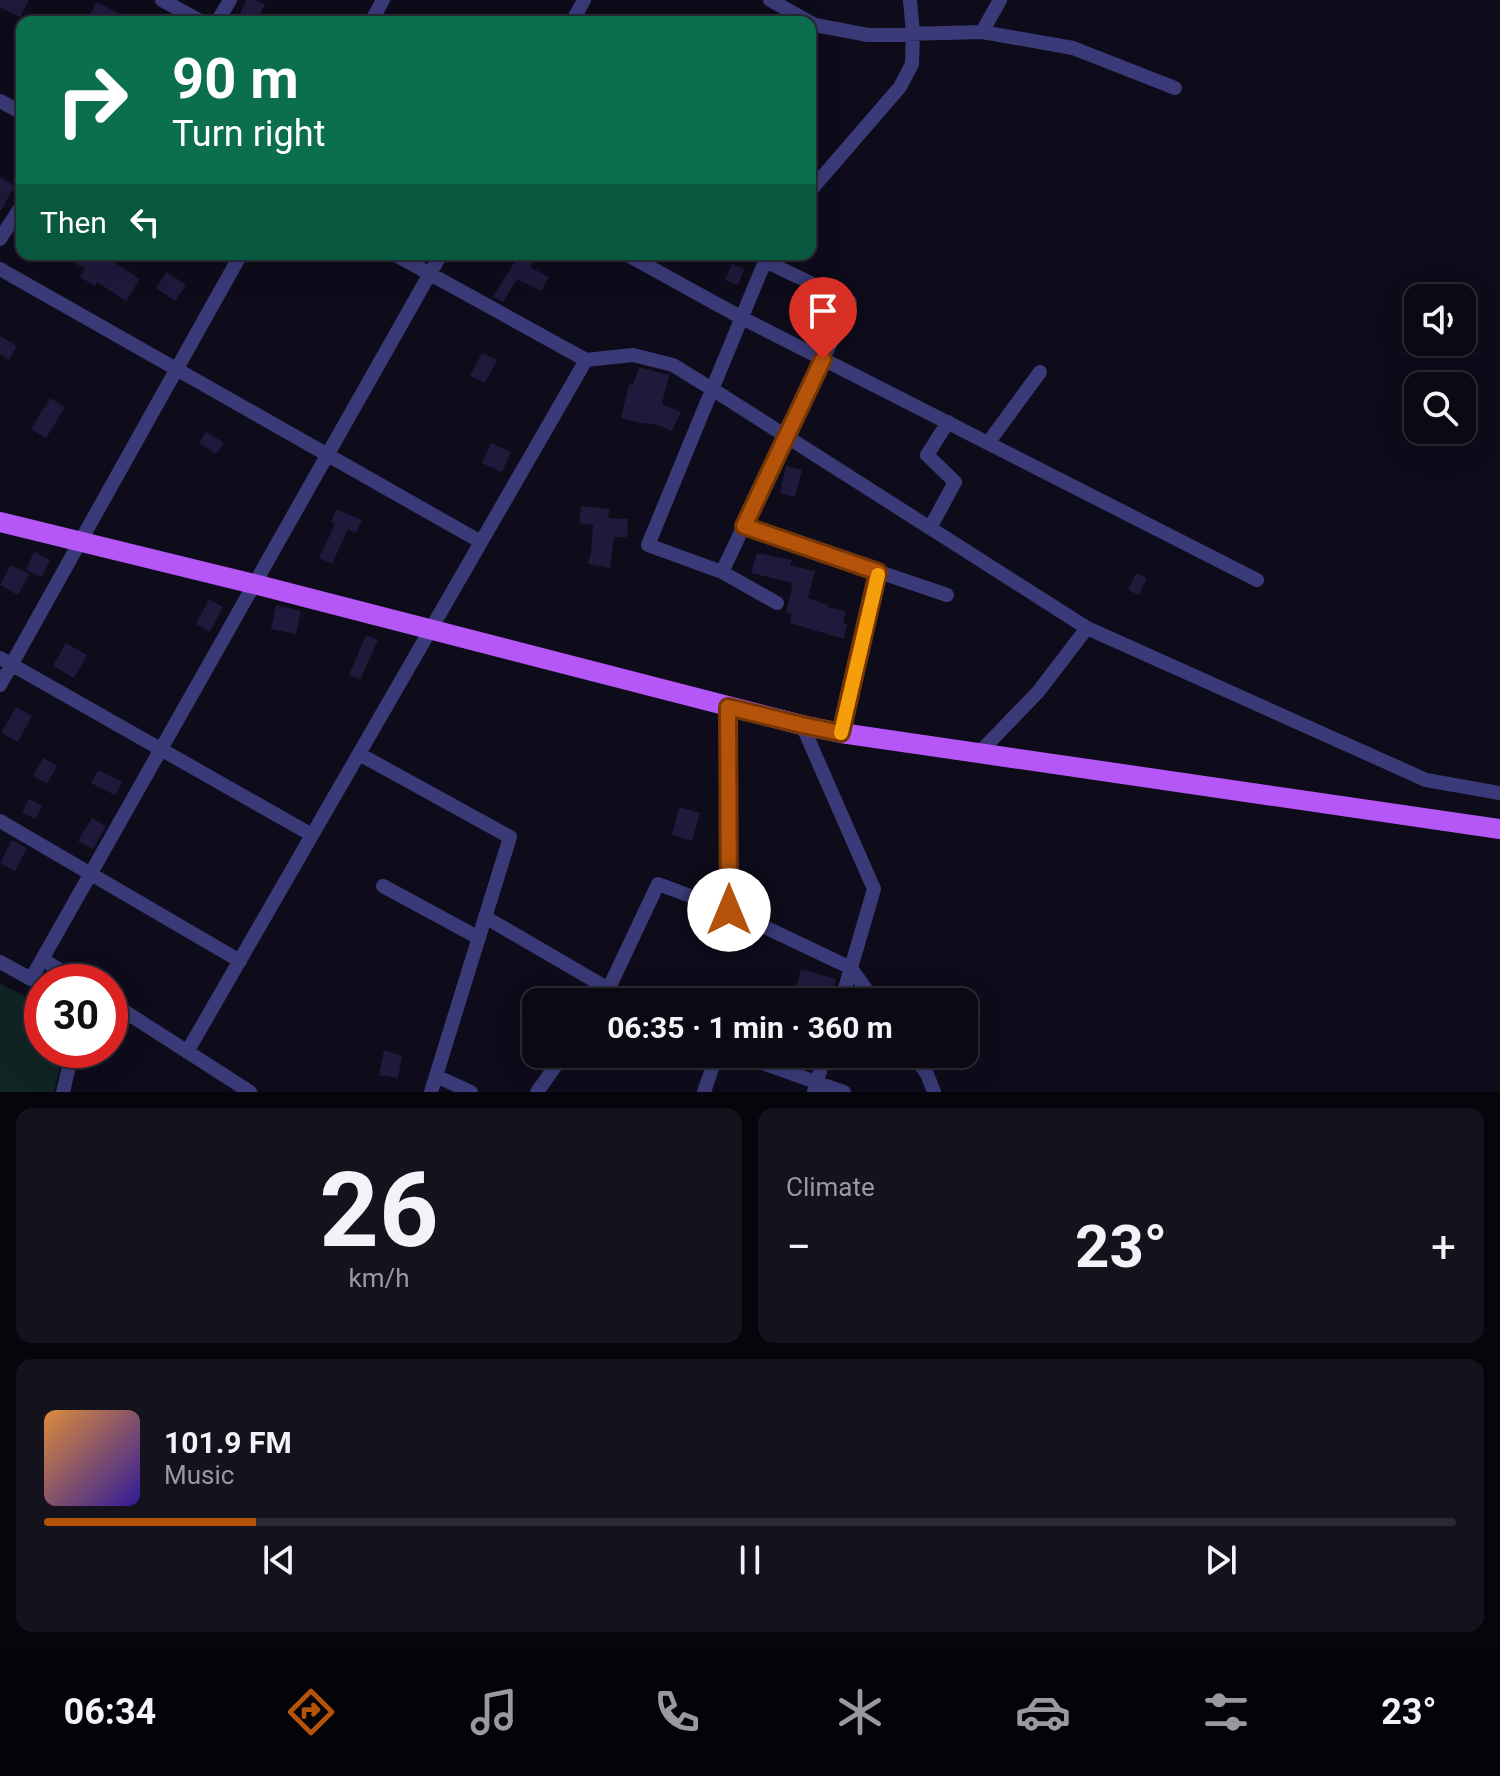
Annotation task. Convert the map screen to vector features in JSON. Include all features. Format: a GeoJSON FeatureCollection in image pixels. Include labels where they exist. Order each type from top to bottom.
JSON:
{"type":"FeatureCollection","features":[{"type":"Feature","properties":{"kind":"main road"},"geometry":{"type":"LineString","coordinates":[[0,522],[841,733],[1500,829]]}},
{"type":"Feature","properties":{"kind":"street"},"geometry":{"type":"LineString","coordinates":[[162,0],[191,16]]}},
{"type":"Feature","properties":{"kind":"street"},"geometry":{"type":"LineString","coordinates":[[770,0],[799,16]]}},
{"type":"Feature","properties":{"kind":"street"},"geometry":{"type":"LineString","coordinates":[[816,184],[900,87],[912,64],[910,0]]}},
{"type":"Feature","properties":{"kind":"street"},"geometry":{"type":"LineString","coordinates":[[982,32],[1000,0]]}},
{"type":"Feature","properties":{"kind":"street"},"geometry":{"type":"LineString","coordinates":[[816,25],[868,35],[982,32],[1073,48],[1175,88]]}},
{"type":"Feature","properties":{"kind":"street"},"geometry":{"type":"LineString","coordinates":[[0,239],[16,214]]}},
{"type":"Feature","properties":{"kind":"street"},"geometry":{"type":"LineString","coordinates":[[0,685],[6,661],[80,542],[238,260]]}},
{"type":"Feature","properties":{"kind":"street"},"geometry":{"type":"LineString","coordinates":[[404,260],[586,360],[633,355],[673,365],[1087,628],[1426,780],[1500,793]]}},
{"type":"Feature","properties":{"kind":"street"},"geometry":{"type":"LineString","coordinates":[[0,962],[31,979],[437,260]]}},
{"type":"Feature","properties":{"kind":"street"},"geometry":{"type":"LineString","coordinates":[[637,260],[742,318],[1257,580]]}},
{"type":"Feature","properties":{"kind":"street"},"geometry":{"type":"LineString","coordinates":[[766,260],[648,545],[722,572],[777,603]]}},
{"type":"Feature","properties":{"kind":"street"},"geometry":{"type":"LineString","coordinates":[[722,572],[850,302],[773,260]]}},
{"type":"Feature","properties":{"kind":"street"},"geometry":{"type":"LineString","coordinates":[[0,269],[481,542]]}},
{"type":"Feature","properties":{"kind":"street"},"geometry":{"type":"LineString","coordinates":[[187,1052],[586,360]]}},
{"type":"Feature","properties":{"kind":"street"},"geometry":{"type":"LineString","coordinates":[[988,443],[1040,372]]}},
{"type":"Feature","properties":{"kind":"street"},"geometry":{"type":"LineString","coordinates":[[930,528],[955,482],[927,455],[948,422]]}},
{"type":"Feature","properties":{"kind":"street"},"geometry":{"type":"LineString","coordinates":[[744,526],[947,595]]}},
{"type":"Feature","properties":{"kind":"street"},"geometry":{"type":"LineString","coordinates":[[841,733],[878,572]]}},
{"type":"Feature","properties":{"kind":"street"},"geometry":{"type":"LineString","coordinates":[[979,753],[1038,692],[1087,628]]}},
{"type":"Feature","properties":{"kind":"street"},"geometry":{"type":"LineString","coordinates":[[6,661],[312,835]]}},
{"type":"Feature","properties":{"kind":"street"},"geometry":{"type":"LineString","coordinates":[[728,707],[729,910]]}},
{"type":"Feature","properties":{"kind":"street"},"geometry":{"type":"LineString","coordinates":[[802,725],[874,889],[845,988]]}},
{"type":"Feature","properties":{"kind":"street"},"geometry":{"type":"LineString","coordinates":[[359,754],[510,837],[431,1092]]}},
{"type":"Feature","properties":{"kind":"street"},"geometry":{"type":"LineString","coordinates":[[0,821],[240,961]]}},
{"type":"Feature","properties":{"kind":"street"},"geometry":{"type":"LineString","coordinates":[[608,988],[658,884],[729,910],[851,968],[865,988]]}},
{"type":"Feature","properties":{"kind":"street"},"geometry":{"type":"LineString","coordinates":[[383,886],[479,938]]}},
{"type":"Feature","properties":{"kind":"street"},"geometry":{"type":"LineString","coordinates":[[485,917],[592,988]]}},
{"type":"Feature","properties":{"kind":"street"},"geometry":{"type":"LineString","coordinates":[[42,959],[50,964]]}},
{"type":"Feature","properties":{"kind":"street"},"geometry":{"type":"LineString","coordinates":[[128,1014],[250,1092]]}},
{"type":"Feature","properties":{"kind":"street"},"geometry":{"type":"LineString","coordinates":[[63,1092],[69,1068]]}},
{"type":"Feature","properties":{"kind":"street"},"geometry":{"type":"LineString","coordinates":[[537,1092],[554,1068]]}},
{"type":"Feature","properties":{"kind":"street"},"geometry":{"type":"LineString","coordinates":[[704,1092],[712,1068]]}},
{"type":"Feature","properties":{"kind":"street"},"geometry":{"type":"LineString","coordinates":[[769,1068],[815,1088],[844,1092]]}},
{"type":"Feature","properties":{"kind":"street"},"geometry":{"type":"LineString","coordinates":[[815,1088],[821,1068]]}},
{"type":"Feature","properties":{"kind":"street"},"geometry":{"type":"LineString","coordinates":[[923,1068],[934,1092]]}},
{"type":"Feature","properties":{"kind":"street"},"geometry":{"type":"LineString","coordinates":[[436,1076],[471,1092]]}},
{"type":"Feature","properties":{"kind":"green space"},"geometry":{"type":"Polygon","coordinates":[[[0,984],[24,995],[24,1068],[60,1068],[54,1092],[0,1092],[0,984]]]}},
{"type":"Feature","properties":{"kind":"building"},"geometry":{"type":"Polygon","coordinates":[[[0,0],[29,0],[21,16],[0,7],[0,0]]]}},
{"type":"Feature","properties":{"kind":"building"},"geometry":{"type":"Polygon","coordinates":[[[246,0],[265,4],[260,16],[240,14],[246,0]]]}},
{"type":"Feature","properties":{"kind":"building"},"geometry":{"type":"Polygon","coordinates":[[[96,2],[118,13],[116,16],[90,16],[96,2]]]}},
{"type":"Feature","properties":{"kind":"building"},"geometry":{"type":"Polygon","coordinates":[[[0,177],[15,186],[0,212],[0,177]]]}},
{"type":"Feature","properties":{"kind":"building"},"geometry":{"type":"Polygon","coordinates":[[[67,260],[112,260],[140,279],[126,301],[97,282],[95,286],[80,277],[85,268],[67,260]]]}},
{"type":"Feature","properties":{"kind":"building"},"geometry":{"type":"Polygon","coordinates":[[[516,260],[530,260],[533,262],[530,267],[549,277],[541,291],[517,279],[503,302],[493,296],[516,260]]]}},
{"type":"Feature","properties":{"kind":"building"},"geometry":{"type":"Polygon","coordinates":[[[732,264],[744,269],[738,285],[725,280],[732,264]]]}},
{"type":"Feature","properties":{"kind":"building"},"geometry":{"type":"Polygon","coordinates":[[[167,272],[186,285],[175,301],[156,288],[167,272]]]}},
{"type":"Feature","properties":{"kind":"building"},"geometry":{"type":"Polygon","coordinates":[[[0,336],[17,346],[9,360],[0,354],[0,336]]]}},
{"type":"Feature","properties":{"kind":"building"},"geometry":{"type":"Polygon","coordinates":[[[482,353],[497,360],[485,383],[470,376],[482,353]]]}},
{"type":"Feature","properties":{"kind":"building"},"geometry":{"type":"Polygon","coordinates":[[[639,367],[669,375],[662,404],[681,412],[672,431],[621,418],[629,384],[633,385],[639,367]]]}},
{"type":"Feature","properties":{"kind":"building"},"geometry":{"type":"Polygon","coordinates":[[[50,398],[65,407],[46,438],[31,429],[50,398]]]}},
{"type":"Feature","properties":{"kind":"building"},"geometry":{"type":"Polygon","coordinates":[[[206,432],[224,443],[216,454],[199,443],[206,432]]]}},
{"type":"Feature","properties":{"kind":"building"},"geometry":{"type":"Polygon","coordinates":[[[491,443],[511,452],[502,472],[482,463],[491,443]]]}},
{"type":"Feature","properties":{"kind":"building"},"geometry":{"type":"Polygon","coordinates":[[[786,466],[802,470],[795,497],[780,493],[786,466]]]}},
{"type":"Feature","properties":{"kind":"building"},"geometry":{"type":"Polygon","coordinates":[[[581,506],[610,509],[608,518],[628,519],[627,537],[614,537],[610,568],[588,564],[593,525],[579,523],[581,506]]]}},
{"type":"Feature","properties":{"kind":"building"},"geometry":{"type":"Polygon","coordinates":[[[336,509],[362,520],[356,533],[348,529],[332,564],[319,558],[335,524],[331,522],[336,509]]]}},
{"type":"Feature","properties":{"kind":"building"},"geometry":{"type":"Polygon","coordinates":[[[34,552],[50,560],[42,577],[26,570],[34,552]]]}},
{"type":"Feature","properties":{"kind":"building"},"geometry":{"type":"Polygon","coordinates":[[[757,553],[792,560],[790,565],[815,571],[808,598],[846,611],[844,639],[790,623],[792,614],[786,613],[793,583],[751,573],[757,553]]]}},
{"type":"Feature","properties":{"kind":"building"},"geometry":{"type":"Polygon","coordinates":[[[11,565],[29,574],[18,595],[0,585],[11,565]]]}},
{"type":"Feature","properties":{"kind":"building"},"geometry":{"type":"Polygon","coordinates":[[[1136,573],[1147,578],[1139,595],[1128,590],[1136,573]]]}},
{"type":"Feature","properties":{"kind":"building"},"geometry":{"type":"Polygon","coordinates":[[[209,599],[223,607],[210,632],[196,624],[209,599]]]}},
{"type":"Feature","properties":{"kind":"building"},"geometry":{"type":"Polygon","coordinates":[[[276,605],[301,611],[296,634],[271,629],[276,605]]]}},
{"type":"Feature","properties":{"kind":"building"},"geometry":{"type":"Polygon","coordinates":[[[366,635],[378,640],[360,680],[349,675],[366,635]]]}},
{"type":"Feature","properties":{"kind":"building"},"geometry":{"type":"Polygon","coordinates":[[[66,643],[87,655],[74,678],[53,666],[66,643]]]}},
{"type":"Feature","properties":{"kind":"building"},"geometry":{"type":"Polygon","coordinates":[[[16,707],[32,716],[18,742],[1,733],[16,707]]]}},
{"type":"Feature","properties":{"kind":"building"},"geometry":{"type":"Polygon","coordinates":[[[43,758],[57,766],[47,784],[33,776],[43,758]]]}},
{"type":"Feature","properties":{"kind":"building"},"geometry":{"type":"Polygon","coordinates":[[[98,770],[122,782],[115,795],[91,783],[98,770]]]}},
{"type":"Feature","properties":{"kind":"building"},"geometry":{"type":"Polygon","coordinates":[[[29,799],[42,806],[35,819],[22,812],[29,799]]]}},
{"type":"Feature","properties":{"kind":"building"},"geometry":{"type":"Polygon","coordinates":[[[679,807],[700,813],[692,841],[672,835],[679,807]]]}},
{"type":"Feature","properties":{"kind":"building"},"geometry":{"type":"Polygon","coordinates":[[[92,818],[106,826],[93,849],[78,841],[92,818]]]}},
{"type":"Feature","properties":{"kind":"building"},"geometry":{"type":"Polygon","coordinates":[[[12,840],[27,848],[15,871],[0,863],[12,840]]]}},
{"type":"Feature","properties":{"kind":"building"},"geometry":{"type":"Polygon","coordinates":[[[801,969],[836,979],[834,988],[796,988],[801,969]]]}},
{"type":"Feature","properties":{"kind":"building"},"geometry":{"type":"Polygon","coordinates":[[[384,1050],[402,1056],[398,1078],[379,1075],[384,1050]]]}},
{"type":"Feature","properties":{"kind":"slow traffic"},"geometry":{"type":"LineString","coordinates":[[841,733],[878,575]]}},
{"type":"Feature","properties":{"kind":"route"},"geometry":{"type":"LineString","coordinates":[[729,910],[728,707],[841,733],[878,572],[744,526],[823,359]]}}]}
